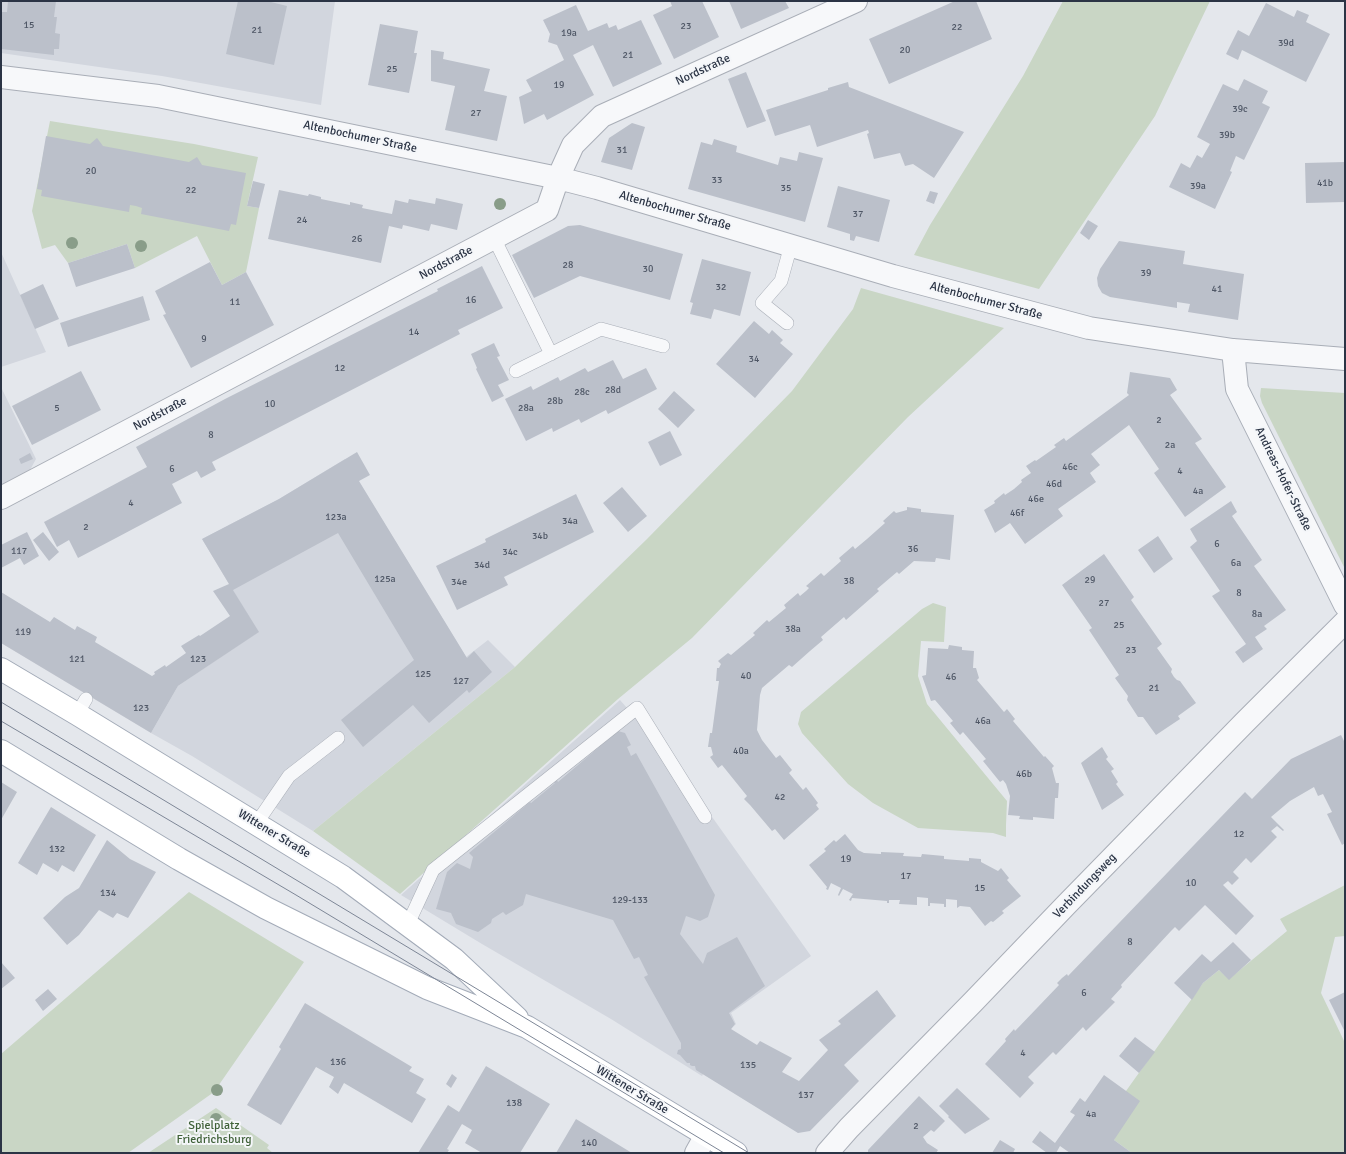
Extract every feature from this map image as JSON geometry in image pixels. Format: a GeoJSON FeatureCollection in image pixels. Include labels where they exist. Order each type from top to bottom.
{"type":"FeatureCollection","features":[{"type":"Feature","properties":{"kind":"main road","name":"Wittener Straße"},"geometry":{"type":"LineString","coordinates":[[1,669],[82,706],[256,824],[343,877],[454,959],[527,1026],[701,1144],[736,1153]]}},
{"type":"Feature","properties":{"kind":"main road","name":"Wittener Straße"},"geometry":{"type":"LineString","coordinates":[[1,751],[179,859],[266,908],[427,988],[527,1026]]}},
{"type":"Feature","properties":{"kind":"street","name":"Nordstraße"},"geometry":{"type":"LineString","coordinates":[[1,498],[547,210],[558,178],[573,145],[602,116],[856,1]]}},
{"type":"Feature","properties":{"kind":"street","name":"Altenbochumer Straße"},"geometry":{"type":"LineString","coordinates":[[1,77],[158,96],[558,178],[894,276],[1089,328],[1233,350],[1345,359]]}},
{"type":"Feature","properties":{"kind":"street","name":"Andreas-Hofer-Straße"},"geometry":{"type":"LineString","coordinates":[[1233,350],[1237,389],[1345,605]]}},
{"type":"Feature","properties":{"kind":"street","name":"Verbindungsweg"},"geometry":{"type":"LineString","coordinates":[[827,1153],[849,1128],[1117,852],[1345,622]]}},
{"type":"Feature","properties":{"kind":"lane"},"geometry":{"type":"LineString","coordinates":[[494,238],[550,354]]}},
{"type":"Feature","properties":{"kind":"lane"},"geometry":{"type":"LineString","coordinates":[[787,323],[762,303],[781,281],[791,245]]}},
{"type":"Feature","properties":{"kind":"lane"},"geometry":{"type":"LineString","coordinates":[[516,370],[601,329],[663,346]]}},
{"type":"Feature","properties":{"kind":"lane"},"geometry":{"type":"LineString","coordinates":[[408,924],[433,870],[637,708],[705,817]]}},
{"type":"Feature","properties":{"kind":"lane"},"geometry":{"type":"LineString","coordinates":[[256,824],[289,776],[338,738]]}},
{"type":"Feature","properties":{"kind":"shaded area"},"geometry":{"type":"Polygon","coordinates":[[[1,1],[335,1],[321,105],[162,76],[1,53],[1,1]]]}},
{"type":"Feature","properties":{"kind":"shaded area"},"geometry":{"type":"Polygon","coordinates":[[[1,252],[46,352],[1,367],[1,252]]]}},
{"type":"Feature","properties":{"kind":"shaded area"},"geometry":{"type":"Polygon","coordinates":[[[1,387],[36,459],[30,470],[1,486],[1,387]]]}},
{"type":"Feature","properties":{"kind":"shaded area"},"geometry":{"type":"Polygon","coordinates":[[[345,459],[466,657],[488,640],[515,667],[313,831],[192,756],[151,733],[178,686],[258,632],[202,539],[279,499],[345,459]]]}},
{"type":"Feature","properties":{"kind":"shaded area"},"geometry":{"type":"Polygon","coordinates":[[[620,700],[668,755],[811,956],[731,1013],[736,1024],[702,1076],[611,1019],[401,895],[620,700]]]}},
{"type":"Feature","properties":{"kind":"green space"},"geometry":{"type":"Polygon","coordinates":[[[1063,1],[1210,1],[1155,116],[1039,289],[914,255],[930,225],[1023,76],[1063,1]]]}},
{"type":"Feature","properties":{"kind":"green space"},"geometry":{"type":"Polygon","coordinates":[[[50,121],[194,144],[258,157],[247,206],[259,208],[246,272],[222,285],[197,236],[135,268],[127,244],[68,263],[55,245],[42,249],[32,211],[50,121]]]}},
{"type":"Feature","properties":{"kind":"green space"},"geometry":{"type":"Polygon","coordinates":[[[861,288],[1004,328],[908,417],[692,638],[618,699],[400,894],[313,831],[515,667],[647,539],[792,391],[853,309],[861,288]]]}},
{"type":"Feature","properties":{"kind":"green space"},"geometry":{"type":"Polygon","coordinates":[[[1261,388],[1345,393],[1345,569],[1262,403],[1260,396],[1261,388]]]}},
{"type":"Feature","properties":{"kind":"green space"},"geometry":{"type":"Polygon","coordinates":[[[933,603],[946,607],[944,642],[921,641],[918,676],[927,704],[1007,801],[1006,837],[993,833],[918,828],[873,803],[848,784],[802,733],[798,724],[801,712],[922,609],[933,603]]]}},
{"type":"Feature","properties":{"kind":"green space"},"geometry":{"type":"Polygon","coordinates":[[[1345,885],[1345,936],[1335,937],[1321,993],[1345,1043],[1345,1153],[1132,1153],[1114,1140],[1126,1091],[1203,983],[1219,970],[1229,979],[1287,931],[1280,919],[1345,885]]]}},
{"type":"Feature","properties":{"kind":"green space"},"geometry":{"type":"Polygon","coordinates":[[[189,892],[304,962],[214,1092],[128,1153],[1,1153],[1,1054],[189,892]]]}},
{"type":"Feature","properties":{"kind":"green space","name":"Spielplatz Friedrichsburg"},"geometry":{"type":"Polygon","coordinates":[[[216,1108],[269,1145],[267,1148],[273,1153],[148,1153],[216,1108]]]}},
{"type":"Feature","properties":{"kind":"building"},"geometry":{"type":"Polygon","coordinates":[[[8,1],[56,1],[54,17],[57,17],[55,33],[60,34],[59,49],[54,49],[54,55],[1,49],[1,12],[7,12],[8,1]]]}},
{"type":"Feature","properties":{"kind":"building"},"geometry":{"type":"Polygon","coordinates":[[[238,1],[267,1],[287,6],[274,65],[226,54],[238,1]]]}},
{"type":"Feature","properties":{"kind":"building"},"geometry":{"type":"Polygon","coordinates":[[[670,1],[702,1],[719,37],[674,59],[653,15],[672,6],[670,1]]]}},
{"type":"Feature","properties":{"kind":"building"},"geometry":{"type":"Polygon","coordinates":[[[729,1],[785,1],[789,8],[741,29],[729,1]]]}},
{"type":"Feature","properties":{"kind":"building"},"geometry":{"type":"Polygon","coordinates":[[[955,1],[976,1],[992,39],[889,84],[869,39],[955,1]]]}},
{"type":"Feature","properties":{"kind":"building"},"geometry":{"type":"Polygon","coordinates":[[[1266,3],[1294,17],[1297,10],[1309,15],[1306,22],[1330,34],[1306,82],[1242,50],[1238,60],[1226,54],[1238,30],[1249,36],[1266,3]]]}},
{"type":"Feature","properties":{"kind":"building"},"geometry":{"type":"Polygon","coordinates":[[[576,5],[588,31],[607,23],[609,28],[616,25],[618,30],[641,20],[662,64],[613,87],[593,45],[573,55],[594,95],[547,120],[544,114],[524,124],[519,97],[532,91],[526,80],[564,60],[557,45],[548,42],[550,34],[543,20],[576,5]]]}},
{"type":"Feature","properties":{"kind":"building"},"geometry":{"type":"Polygon","coordinates":[[[380,24],[418,31],[414,53],[417,53],[409,93],[368,85],[380,24]]]}},
{"type":"Feature","properties":{"kind":"building"},"geometry":{"type":"Polygon","coordinates":[[[431,50],[444,52],[443,59],[490,69],[484,91],[507,96],[497,141],[445,130],[455,86],[431,81],[431,50]]]}},
{"type":"Feature","properties":{"kind":"building"},"geometry":{"type":"Polygon","coordinates":[[[746,72],[766,121],[747,128],[728,79],[746,72]]]}},
{"type":"Feature","properties":{"kind":"building"},"geometry":{"type":"Polygon","coordinates":[[[1244,79],[1268,91],[1262,103],[1270,107],[1244,160],[1236,156],[1230,171],[1232,172],[1215,209],[1169,187],[1181,163],[1190,168],[1197,155],[1202,158],[1210,144],[1197,137],[1223,84],[1238,91],[1244,79]]]}},
{"type":"Feature","properties":{"kind":"building"},"geometry":{"type":"Polygon","coordinates":[[[848,82],[849,87],[964,132],[934,178],[913,164],[905,166],[900,153],[874,159],[867,134],[869,133],[868,130],[817,147],[810,125],[775,136],[766,110],[848,82]]]}},
{"type":"Feature","properties":{"kind":"building"},"geometry":{"type":"Polygon","coordinates":[[[632,123],[645,127],[632,170],[601,162],[609,138],[632,123]]]}},
{"type":"Feature","properties":{"kind":"building"},"geometry":{"type":"Polygon","coordinates":[[[46,136],[90,144],[97,138],[103,146],[189,162],[197,157],[202,165],[246,173],[236,225],[231,224],[229,231],[141,214],[142,208],[136,206],[130,205],[129,212],[41,196],[42,190],[37,189],[46,136]]]}},
{"type":"Feature","properties":{"kind":"building"},"geometry":{"type":"Polygon","coordinates":[[[714,139],[737,146],[736,152],[778,165],[780,157],[797,161],[799,152],[823,158],[805,222],[688,189],[701,142],[712,145],[714,139]]]}},
{"type":"Feature","properties":{"kind":"building"},"geometry":{"type":"Polygon","coordinates":[[[1345,162],[1345,202],[1306,203],[1305,163],[1345,162]]]}},
{"type":"Feature","properties":{"kind":"building"},"geometry":{"type":"Polygon","coordinates":[[[253,181],[265,184],[259,208],[247,206],[253,181]]]}},
{"type":"Feature","properties":{"kind":"building"},"geometry":{"type":"Polygon","coordinates":[[[838,186],[890,200],[879,242],[856,236],[854,241],[850,240],[850,234],[827,227],[838,186]]]}},
{"type":"Feature","properties":{"kind":"building"},"geometry":{"type":"Polygon","coordinates":[[[279,190],[308,196],[309,194],[321,197],[321,199],[350,205],[350,202],[363,205],[362,208],[392,214],[395,200],[408,203],[409,199],[435,204],[436,198],[463,204],[457,230],[431,224],[429,231],[403,225],[402,229],[389,226],[381,263],[268,239],[279,190]]]}},
{"type":"Feature","properties":{"kind":"building"},"geometry":{"type":"Polygon","coordinates":[[[930,191],[938,193],[934,204],[926,201],[930,191]]]}},
{"type":"Feature","properties":{"kind":"building"},"geometry":{"type":"Polygon","coordinates":[[[1088,220],[1098,226],[1089,240],[1080,233],[1088,220]]]}},
{"type":"Feature","properties":{"kind":"building"},"geometry":{"type":"Polygon","coordinates":[[[580,225],[683,254],[670,300],[580,276],[534,298],[512,255],[568,226],[580,225]]]}},
{"type":"Feature","properties":{"kind":"building"},"geometry":{"type":"Polygon","coordinates":[[[1119,241],[1185,251],[1183,264],[1244,274],[1238,320],[1188,312],[1190,304],[1177,302],[1177,308],[1110,297],[1102,293],[1098,286],[1097,278],[1100,269],[1119,241]]]}},
{"type":"Feature","properties":{"kind":"building"},"geometry":{"type":"Polygon","coordinates":[[[127,244],[135,268],[76,287],[68,263],[127,244]]]}},
{"type":"Feature","properties":{"kind":"building"},"geometry":{"type":"Polygon","coordinates":[[[702,259],[751,272],[740,316],[714,309],[711,319],[690,314],[693,303],[690,302],[702,259]]]}},
{"type":"Feature","properties":{"kind":"building"},"geometry":{"type":"Polygon","coordinates":[[[210,262],[222,285],[246,272],[274,325],[191,368],[163,315],[166,314],[155,291],[210,262]]]}},
{"type":"Feature","properties":{"kind":"building"},"geometry":{"type":"Polygon","coordinates":[[[482,266],[503,308],[458,330],[460,334],[212,462],[216,470],[201,478],[197,471],[172,484],[182,503],[78,558],[69,540],[57,547],[44,522],[147,467],[136,447],[225,399],[438,291],[437,289],[482,266]]]}},
{"type":"Feature","properties":{"kind":"building"},"geometry":{"type":"Polygon","coordinates":[[[43,284],[59,319],[35,329],[20,295],[43,284]]]}},
{"type":"Feature","properties":{"kind":"building"},"geometry":{"type":"Polygon","coordinates":[[[143,296],[150,320],[68,347],[60,323],[143,296]]]}},
{"type":"Feature","properties":{"kind":"building"},"geometry":{"type":"Polygon","coordinates":[[[754,321],[769,334],[772,330],[783,340],[780,343],[793,354],[755,398],[716,364],[754,321]]]}},
{"type":"Feature","properties":{"kind":"building"},"geometry":{"type":"Polygon","coordinates":[[[494,343],[500,356],[497,357],[509,380],[498,385],[504,396],[492,402],[476,369],[477,368],[471,354],[494,343]]]}},
{"type":"Feature","properties":{"kind":"building"},"geometry":{"type":"Polygon","coordinates":[[[613,360],[623,379],[646,368],[657,389],[608,414],[606,410],[581,423],[579,419],[553,432],[552,428],[526,441],[505,399],[531,386],[533,390],[558,377],[560,381],[585,368],[588,372],[613,360]]]}},
{"type":"Feature","properties":{"kind":"building"},"geometry":{"type":"Polygon","coordinates":[[[81,371],[101,410],[32,445],[12,406],[81,371]]]}},
{"type":"Feature","properties":{"kind":"building"},"geometry":{"type":"Polygon","coordinates":[[[1130,372],[1170,378],[1177,390],[1170,395],[1202,439],[1195,443],[1226,487],[1185,517],[1154,473],[1159,469],[1129,425],[1091,454],[1100,465],[1090,473],[1096,482],[1058,509],[1063,516],[1025,544],[1010,523],[995,533],[984,510],[995,503],[994,501],[1004,493],[1005,495],[1014,489],[1022,482],[1021,480],[1031,473],[1026,466],[1056,447],[1054,445],[1064,438],[1066,441],[1129,395],[1127,393],[1130,372]]]}},
{"type":"Feature","properties":{"kind":"building"},"geometry":{"type":"Polygon","coordinates":[[[674,391],[695,410],[678,428],[658,409],[674,391]]]}},
{"type":"Feature","properties":{"kind":"building"},"geometry":{"type":"Polygon","coordinates":[[[670,431],[682,455],[660,466],[648,442],[670,431]]]}},
{"type":"Feature","properties":{"kind":"building"},"geometry":{"type":"Polygon","coordinates":[[[357,452],[370,475],[359,481],[467,658],[474,651],[492,672],[469,693],[467,690],[429,723],[413,705],[363,747],[341,720],[414,660],[338,533],[233,590],[259,632],[178,686],[151,733],[1,643],[1,592],[50,622],[54,617],[75,630],[77,626],[97,637],[95,642],[152,676],[155,674],[154,672],[165,665],[166,667],[186,653],[181,646],[199,635],[200,636],[230,616],[213,591],[229,584],[202,539],[279,499],[357,452]]]}},
{"type":"Feature","properties":{"kind":"building"},"geometry":{"type":"Polygon","coordinates":[[[30,453],[33,459],[21,464],[19,459],[30,453]]]}},
{"type":"Feature","properties":{"kind":"building"},"geometry":{"type":"Polygon","coordinates":[[[622,487],[647,516],[628,532],[603,503],[622,487]]]}},
{"type":"Feature","properties":{"kind":"building"},"geometry":{"type":"Polygon","coordinates":[[[576,494],[594,532],[504,577],[508,585],[457,610],[436,566],[486,542],[485,539],[576,494]]]}},
{"type":"Feature","properties":{"kind":"building"},"geometry":{"type":"Polygon","coordinates":[[[1231,501],[1237,512],[1232,516],[1262,560],[1254,566],[1286,610],[1264,626],[1267,629],[1255,637],[1263,649],[1243,663],[1235,652],[1246,644],[1212,596],[1220,591],[1190,547],[1197,541],[1190,529],[1231,501]]]}},
{"type":"Feature","properties":{"kind":"building"},"geometry":{"type":"Polygon","coordinates":[[[907,507],[921,509],[921,512],[954,515],[950,560],[936,558],[935,562],[914,561],[899,574],[897,572],[877,589],[879,591],[846,620],[844,617],[821,637],[823,640],[792,667],[789,665],[762,688],[757,730],[762,740],[776,758],[780,755],[792,770],[789,773],[803,790],[806,787],[818,803],[816,805],[819,809],[784,840],[775,829],[772,831],[744,799],[747,796],[722,765],[718,768],[710,757],[713,755],[711,747],[708,747],[710,733],[712,733],[719,681],[716,681],[717,668],[719,668],[721,664],[718,661],[728,653],[731,655],[755,635],[753,633],[767,620],[769,622],[786,608],[784,605],[798,593],[800,596],[806,591],[809,588],[806,586],[821,573],[824,576],[841,561],[839,558],[853,546],[855,549],[867,539],[885,523],[883,521],[894,511],[896,513],[907,510],[907,507]]]}},
{"type":"Feature","properties":{"kind":"building"},"geometry":{"type":"Polygon","coordinates":[[[27,532],[39,556],[24,565],[20,558],[1,568],[1,545],[27,532]]]}},
{"type":"Feature","properties":{"kind":"building"},"geometry":{"type":"Polygon","coordinates":[[[43,532],[59,552],[49,561],[33,540],[43,532]]]}},
{"type":"Feature","properties":{"kind":"building"},"geometry":{"type":"Polygon","coordinates":[[[1158,536],[1173,559],[1154,573],[1138,550],[1158,536]]]}},
{"type":"Feature","properties":{"kind":"building"},"geometry":{"type":"Polygon","coordinates":[[[1104,554],[1134,597],[1131,600],[1162,644],[1157,648],[1172,669],[1171,672],[1174,677],[1180,681],[1196,703],[1178,716],[1180,719],[1156,735],[1143,717],[1138,717],[1127,700],[1128,696],[1115,678],[1119,675],[1089,630],[1092,628],[1062,585],[1104,554]]]}},
{"type":"Feature","properties":{"kind":"building"},"geometry":{"type":"Polygon","coordinates":[[[949,645],[962,647],[962,650],[974,651],[973,668],[976,668],[979,678],[977,680],[1004,712],[1007,709],[1015,719],[1013,721],[1044,757],[1045,756],[1054,766],[1052,768],[1056,783],[1059,783],[1058,798],[1055,798],[1054,819],[1033,817],[1033,820],[1019,819],[1020,816],[1008,815],[1010,796],[1006,784],[1003,780],[1000,782],[983,761],[986,759],[963,732],[960,735],[950,723],[953,721],[935,700],[931,701],[922,676],[926,675],[928,648],[948,649],[949,645]]]}},
{"type":"Feature","properties":{"kind":"building"},"geometry":{"type":"Polygon","coordinates":[[[618,731],[625,733],[631,745],[627,747],[631,756],[636,753],[715,895],[708,917],[700,921],[686,916],[680,934],[703,964],[707,953],[737,937],[765,986],[729,1013],[735,1024],[731,1029],[757,1045],[760,1041],[792,1058],[782,1072],[799,1081],[828,1050],[819,1040],[841,1024],[838,1021],[877,990],[896,1016],[844,1065],[859,1081],[810,1131],[798,1133],[696,1070],[695,1066],[687,1063],[680,1055],[677,1054],[678,1050],[681,1049],[681,1043],[644,977],[648,975],[639,957],[634,959],[613,920],[526,894],[523,905],[506,915],[503,912],[492,919],[491,923],[478,932],[456,924],[451,913],[436,909],[447,872],[457,863],[470,869],[473,857],[469,853],[555,783],[554,782],[557,780],[558,782],[618,731]]]}},
{"type":"Feature","properties":{"kind":"building"},"geometry":{"type":"Polygon","coordinates":[[[1341,735],[1345,743],[1345,843],[1342,845],[1327,814],[1332,812],[1323,794],[1318,796],[1314,787],[1290,801],[1271,817],[1284,830],[1283,831],[1277,826],[1271,831],[1277,837],[1251,863],[1246,858],[1233,872],[1239,878],[1232,885],[1228,881],[1223,885],[1254,916],[1236,935],[1205,905],[1179,931],[1175,927],[1121,985],[1122,987],[1111,999],[1115,1002],[1086,1031],[1083,1027],[1056,1055],[1053,1052],[1028,1077],[1034,1083],[1020,1098],[985,1064],[1006,1041],[1005,1039],[1014,1029],[1015,1031],[1059,985],[1057,983],[1067,974],[1068,976],[1245,792],[1252,799],[1291,759],[1341,735]]]}},
{"type":"Feature","properties":{"kind":"building"},"geometry":{"type":"Polygon","coordinates":[[[1102,747],[1108,757],[1106,759],[1114,769],[1111,771],[1118,782],[1116,784],[1124,795],[1102,810],[1081,763],[1102,747]]]}},
{"type":"Feature","properties":{"kind":"building"},"geometry":{"type":"Polygon","coordinates":[[[1,782],[17,792],[1,820],[1,782]]]}},
{"type":"Feature","properties":{"kind":"building"},"geometry":{"type":"Polygon","coordinates":[[[51,807],[96,835],[74,872],[62,865],[58,872],[43,863],[37,875],[18,863],[51,807]]]}},
{"type":"Feature","properties":{"kind":"building"},"geometry":{"type":"Polygon","coordinates":[[[845,834],[858,850],[864,853],[904,853],[903,856],[921,857],[922,854],[944,856],[944,859],[969,861],[969,858],[981,859],[981,862],[998,871],[1001,868],[1009,878],[1007,880],[1021,896],[1002,911],[1004,913],[993,922],[991,921],[985,926],[970,907],[960,906],[957,908],[957,900],[946,899],[946,907],[944,907],[944,904],[930,903],[930,906],[928,906],[928,898],[917,897],[917,905],[899,904],[900,900],[889,900],[889,903],[887,903],[887,901],[852,898],[851,901],[849,900],[853,894],[843,889],[839,896],[838,895],[841,888],[831,883],[828,890],[826,889],[827,887],[809,865],[826,851],[824,849],[834,840],[836,842],[845,834]]]}},
{"type":"Feature","properties":{"kind":"building"},"geometry":{"type":"Polygon","coordinates":[[[107,840],[130,859],[156,872],[128,918],[117,913],[113,918],[99,910],[79,935],[67,945],[43,918],[65,897],[79,888],[107,840]]]}},
{"type":"Feature","properties":{"kind":"building"},"geometry":{"type":"Polygon","coordinates":[[[1233,942],[1251,960],[1229,980],[1219,970],[1203,983],[1192,1000],[1174,983],[1202,954],[1211,962],[1233,942]]]}},
{"type":"Feature","properties":{"kind":"building"},"geometry":{"type":"Polygon","coordinates":[[[1,962],[15,978],[1,989],[1,962]]]}},
{"type":"Feature","properties":{"kind":"building"},"geometry":{"type":"Polygon","coordinates":[[[48,989],[57,999],[43,1011],[35,1000],[48,989]]]}},
{"type":"Feature","properties":{"kind":"building"},"geometry":{"type":"Polygon","coordinates":[[[1345,992],[1345,1032],[1329,1000],[1345,992]]]}},
{"type":"Feature","properties":{"kind":"building"},"geometry":{"type":"Polygon","coordinates":[[[305,1003],[412,1067],[409,1071],[424,1079],[416,1093],[426,1099],[412,1123],[344,1083],[338,1094],[329,1087],[334,1077],[316,1067],[281,1125],[247,1105],[281,1049],[279,1047],[305,1003]]]}},
{"type":"Feature","properties":{"kind":"building"},"geometry":{"type":"Polygon","coordinates":[[[1135,1037],[1155,1052],[1139,1073],[1119,1056],[1135,1037]]]}},
{"type":"Feature","properties":{"kind":"building"},"geometry":{"type":"Polygon","coordinates":[[[486,1066],[550,1104],[520,1153],[482,1153],[465,1143],[472,1130],[462,1124],[447,1149],[449,1150],[447,1153],[418,1153],[448,1105],[459,1112],[486,1066]]]}},
{"type":"Feature","properties":{"kind":"building"},"geometry":{"type":"Polygon","coordinates":[[[452,1074],[457,1078],[451,1088],[446,1084],[452,1074]]]}},
{"type":"Feature","properties":{"kind":"building"},"geometry":{"type":"Polygon","coordinates":[[[1104,1075],[1140,1101],[1114,1140],[1132,1153],[1070,1153],[1060,1146],[1056,1153],[1047,1153],[1032,1142],[1040,1131],[1055,1143],[1075,1115],[1070,1112],[1080,1098],[1085,1102],[1104,1075]]]}},
{"type":"Feature","properties":{"kind":"building"},"geometry":{"type":"Polygon","coordinates":[[[957,1088],[990,1119],[965,1134],[939,1106],[957,1088]]]}},
{"type":"Feature","properties":{"kind":"building"},"geometry":{"type":"Polygon","coordinates":[[[919,1096],[945,1121],[934,1132],[931,1130],[923,1137],[927,1143],[938,1150],[936,1153],[868,1153],[868,1150],[919,1096]]]}},
{"type":"Feature","properties":{"kind":"building"},"geometry":{"type":"Polygon","coordinates":[[[576,1119],[632,1153],[556,1153],[576,1119]]]}},
{"type":"Feature","properties":{"kind":"building"},"geometry":{"type":"Polygon","coordinates":[[[1000,1140],[1015,1149],[1013,1153],[992,1153],[1000,1140]]]}},
{"type":"Feature","properties":{"kind":"tram line"},"geometry":{"type":"LineString","coordinates":[[1,702],[749,1153]]}},
{"type":"Feature","properties":{"kind":"tram line"},"geometry":{"type":"LineString","coordinates":[[1,721],[296,895],[724,1153]]}}]}
